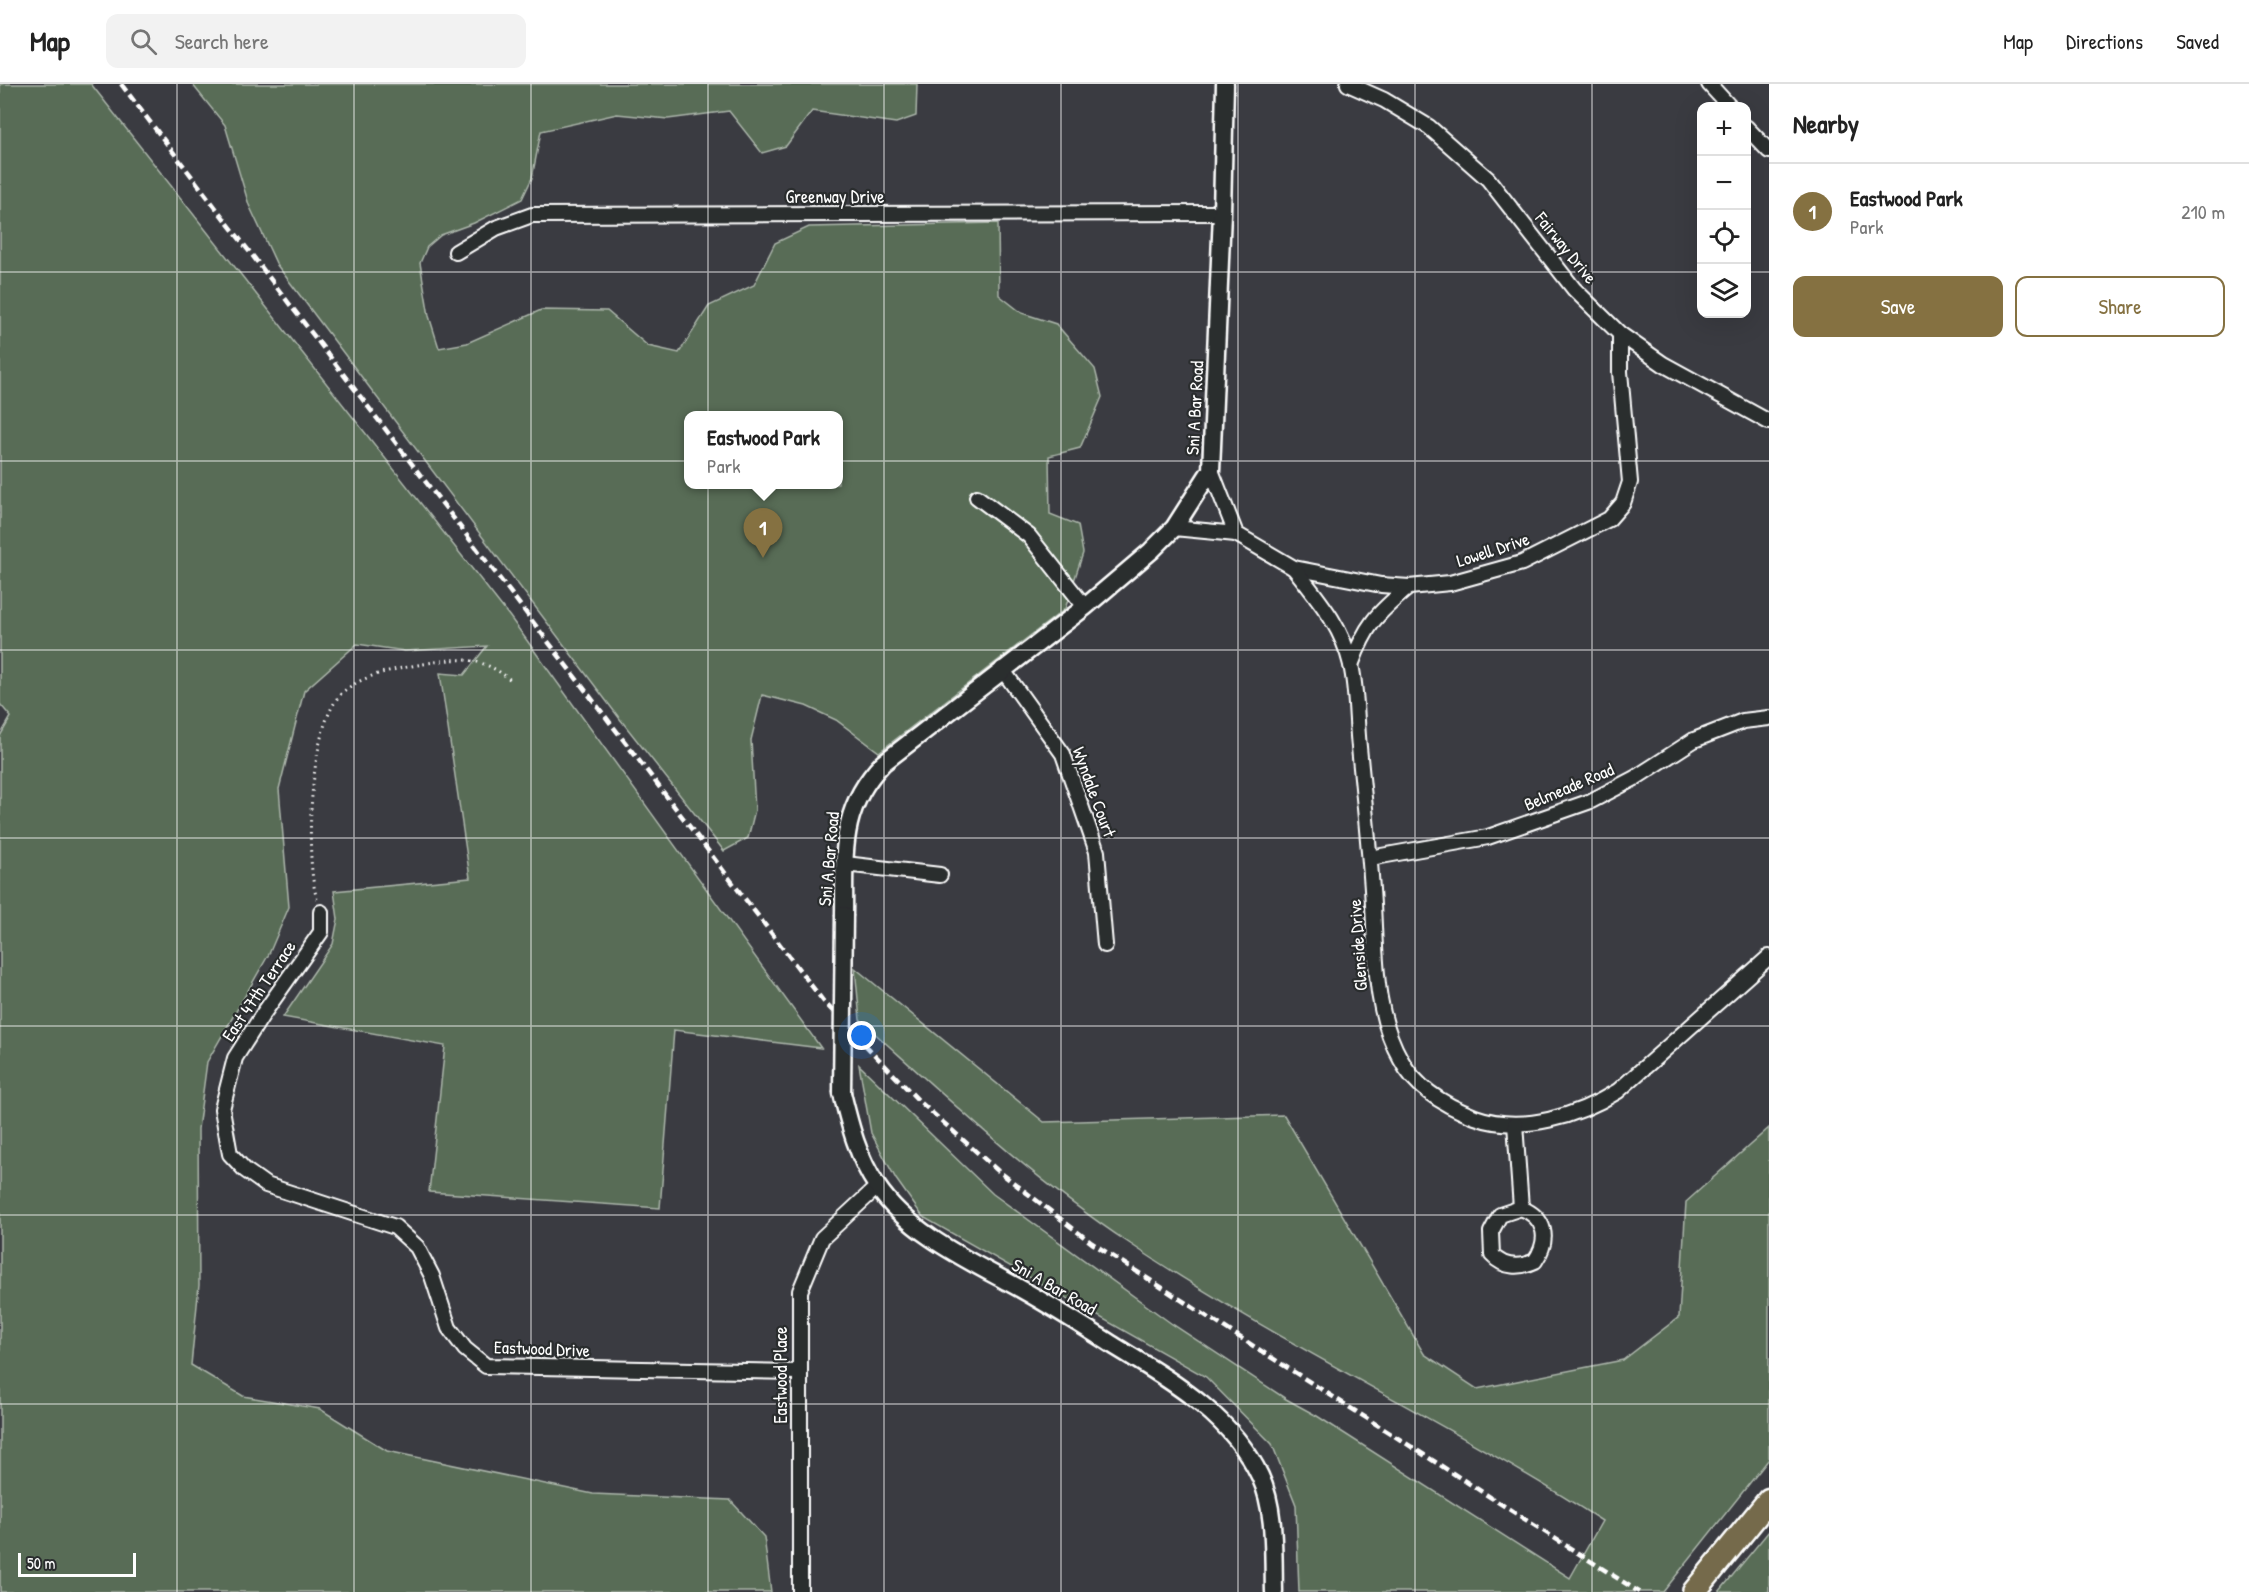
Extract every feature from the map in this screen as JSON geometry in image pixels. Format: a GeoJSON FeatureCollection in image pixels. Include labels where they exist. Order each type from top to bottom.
{"type":"FeatureCollection","features":[{"type":"Feature","properties":{"kind":"highway"},"geometry":{"type":"LineString","coordinates":[[1694,1592],[1769,1500]]}},
{"type":"Feature","properties":{"kind":"street","name":"Sni A Bar Road"},"geometry":{"type":"LineString","coordinates":[[1225,84],[1211,470],[1174,528],[1151,550],[1085,607],[1002,669],[884,763],[868,779],[856,798],[848,819],[845,864],[842,1093],[854,1140],[877,1187],[917,1229],[970,1262],[1043,1301],[1183,1389],[1231,1432],[1250,1456],[1261,1478],[1270,1509],[1274,1592]]}},
{"type":"Feature","properties":{"kind":"street","name":"Fairway Drive"},"geometry":{"type":"LineString","coordinates":[[1348,84],[1384,100],[1429,127],[1488,179],[1574,289],[1620,334],[1663,364],[1769,422]]}},
{"type":"Feature","properties":{"kind":"street"},"geometry":{"type":"LineString","coordinates":[[1709,84],[1725,102]]}},
{"type":"Feature","properties":{"kind":"street"},"geometry":{"type":"LineString","coordinates":[[1751,132],[1769,151]]}},
{"type":"Feature","properties":{"kind":"street","name":"Greenway Drive"},"geometry":{"type":"LineString","coordinates":[[456,252],[496,228],[532,215],[1222,213]]}},
{"type":"Feature","properties":{"kind":"street","name":"Lowell Drive"},"geometry":{"type":"LineString","coordinates":[[1174,528],[1236,534],[1294,568],[1381,585],[1409,587],[1450,583],[1522,563],[1609,519],[1623,503],[1630,482],[1620,372],[1620,334]]}},
{"type":"Feature","properties":{"kind":"street"},"geometry":{"type":"LineString","coordinates":[[1211,470],[1236,534]]}},
{"type":"Feature","properties":{"kind":"street"},"geometry":{"type":"LineString","coordinates":[[977,497],[1029,536],[1085,607]]}},
{"type":"Feature","properties":{"kind":"street","name":"Glenside Drive"},"geometry":{"type":"LineString","coordinates":[[1294,568],[1335,620],[1351,665],[1370,858],[1378,993],[1389,1033],[1402,1062],[1426,1090],[1452,1108],[1483,1119],[1515,1124],[1569,1116],[1618,1091],[1769,957]]}},
{"type":"Feature","properties":{"kind":"street","name":"Glenside Drive"},"geometry":{"type":"LineString","coordinates":[[1351,665],[1364,632],[1389,604],[1409,587]]}},
{"type":"Feature","properties":{"kind":"street","name":"Wyndale Court"},"geometry":{"type":"LineString","coordinates":[[1002,669],[1063,754],[1097,852],[1105,945]]}},
{"type":"Feature","properties":{"kind":"street","name":"Belmeade Road"},"geometry":{"type":"LineString","coordinates":[[1370,858],[1488,837],[1591,801],[1635,778],[1694,740],[1743,722],[1769,718]]}},
{"type":"Feature","properties":{"kind":"street"},"geometry":{"type":"LineString","coordinates":[[845,864],[940,875]]}},
{"type":"Feature","properties":{"kind":"street","name":"East 47th Terrace"},"geometry":{"type":"LineString","coordinates":[[225,1092],[235,1058],[262,1014],[321,932],[321,912]]}},
{"type":"Feature","properties":{"kind":"street","name":"Eastwood Drive"},"geometry":{"type":"LineString","coordinates":[[225,1092],[222,1109],[230,1154],[245,1170],[266,1185],[395,1227],[417,1247],[432,1276],[449,1328],[465,1349],[486,1366],[798,1372]]}},
{"type":"Feature","properties":{"kind":"street"},"geometry":{"type":"LineString","coordinates":[[1515,1124],[1521,1208]]}},
{"type":"Feature","properties":{"kind":"street","name":"Eastwood Place"},"geometry":{"type":"LineString","coordinates":[[800,1592],[798,1372],[800,1291],[822,1238],[877,1187]]}},
{"type":"Feature","properties":{"kind":"street"},"geometry":{"type":"LineString","coordinates":[[1521,1208],[1532,1213],[1543,1226],[1544,1247],[1535,1261],[1520,1266],[1511,1266],[1500,1262],[1492,1255],[1491,1232],[1500,1215],[1521,1208]]}},
{"type":"Feature","properties":{"kind":"path"},"geometry":{"type":"LineString","coordinates":[[321,912],[314,890],[311,797],[329,708],[341,693],[358,681],[394,670],[444,660],[471,659],[488,664],[512,681]]}},
{"type":"Feature","properties":{"kind":"green space"},"geometry":{"type":"Polygon","coordinates":[[[0,84],[91,84],[510,617],[821,1048],[674,1030],[660,1208],[429,1192],[445,1046],[283,1017],[333,944],[338,919],[334,891],[470,878],[440,673],[464,675],[487,646],[405,651],[357,644],[304,691],[279,789],[289,907],[269,954],[207,1062],[198,1129],[199,1285],[191,1365],[243,1396],[320,1409],[387,1451],[593,1494],[730,1500],[764,1537],[771,1592],[0,1592],[0,736],[11,717],[0,704],[0,84]]]}},
{"type":"Feature","properties":{"kind":"green space"},"geometry":{"type":"Polygon","coordinates":[[[192,84],[917,84],[916,116],[896,123],[812,111],[786,146],[762,153],[729,111],[668,119],[617,114],[541,131],[532,178],[522,199],[474,223],[441,235],[427,247],[420,263],[429,316],[439,348],[467,343],[541,310],[607,311],[648,346],[679,353],[709,306],[754,285],[775,243],[809,227],[998,223],[999,295],[1022,313],[1056,324],[1095,369],[1102,397],[1080,448],[1049,456],[1050,514],[1078,525],[1083,553],[1065,609],[879,752],[836,720],[806,706],[762,695],[751,740],[755,810],[748,838],[724,851],[620,719],[277,265],[249,205],[225,125],[192,84]]]}},
{"type":"Feature","properties":{"kind":"green space"},"geometry":{"type":"Polygon","coordinates":[[[855,968],[1044,1122],[1284,1115],[1424,1354],[1477,1389],[1623,1360],[1679,1317],[1686,1202],[1769,1128],[1769,1459],[1663,1592],[1299,1592],[1296,1505],[1272,1444],[1206,1377],[923,1217],[896,1179],[871,1133],[859,1065],[993,1194],[1172,1324],[1286,1399],[1317,1416],[1570,1578],[1602,1521],[1484,1450],[1245,1316],[1093,1218],[990,1136],[860,1020],[855,968]]]}},
{"type":"Feature","properties":{"kind":"green space"},"geometry":{"type":"Polygon","coordinates":[[[1769,1531],[1769,1592],[1719,1592],[1769,1531]]]}},
{"type":"Feature","properties":{"kind":"railway"},"geometry":{"type":"LineString","coordinates":[[121,84],[824,1002],[919,1101],[997,1170],[1092,1243],[1639,1592]]}},
{"type":"Feature","properties":{"kind":"place","name":"Eastwood Park"},"geometry":{"type":"Point","coordinates":[763,558]}}]}
